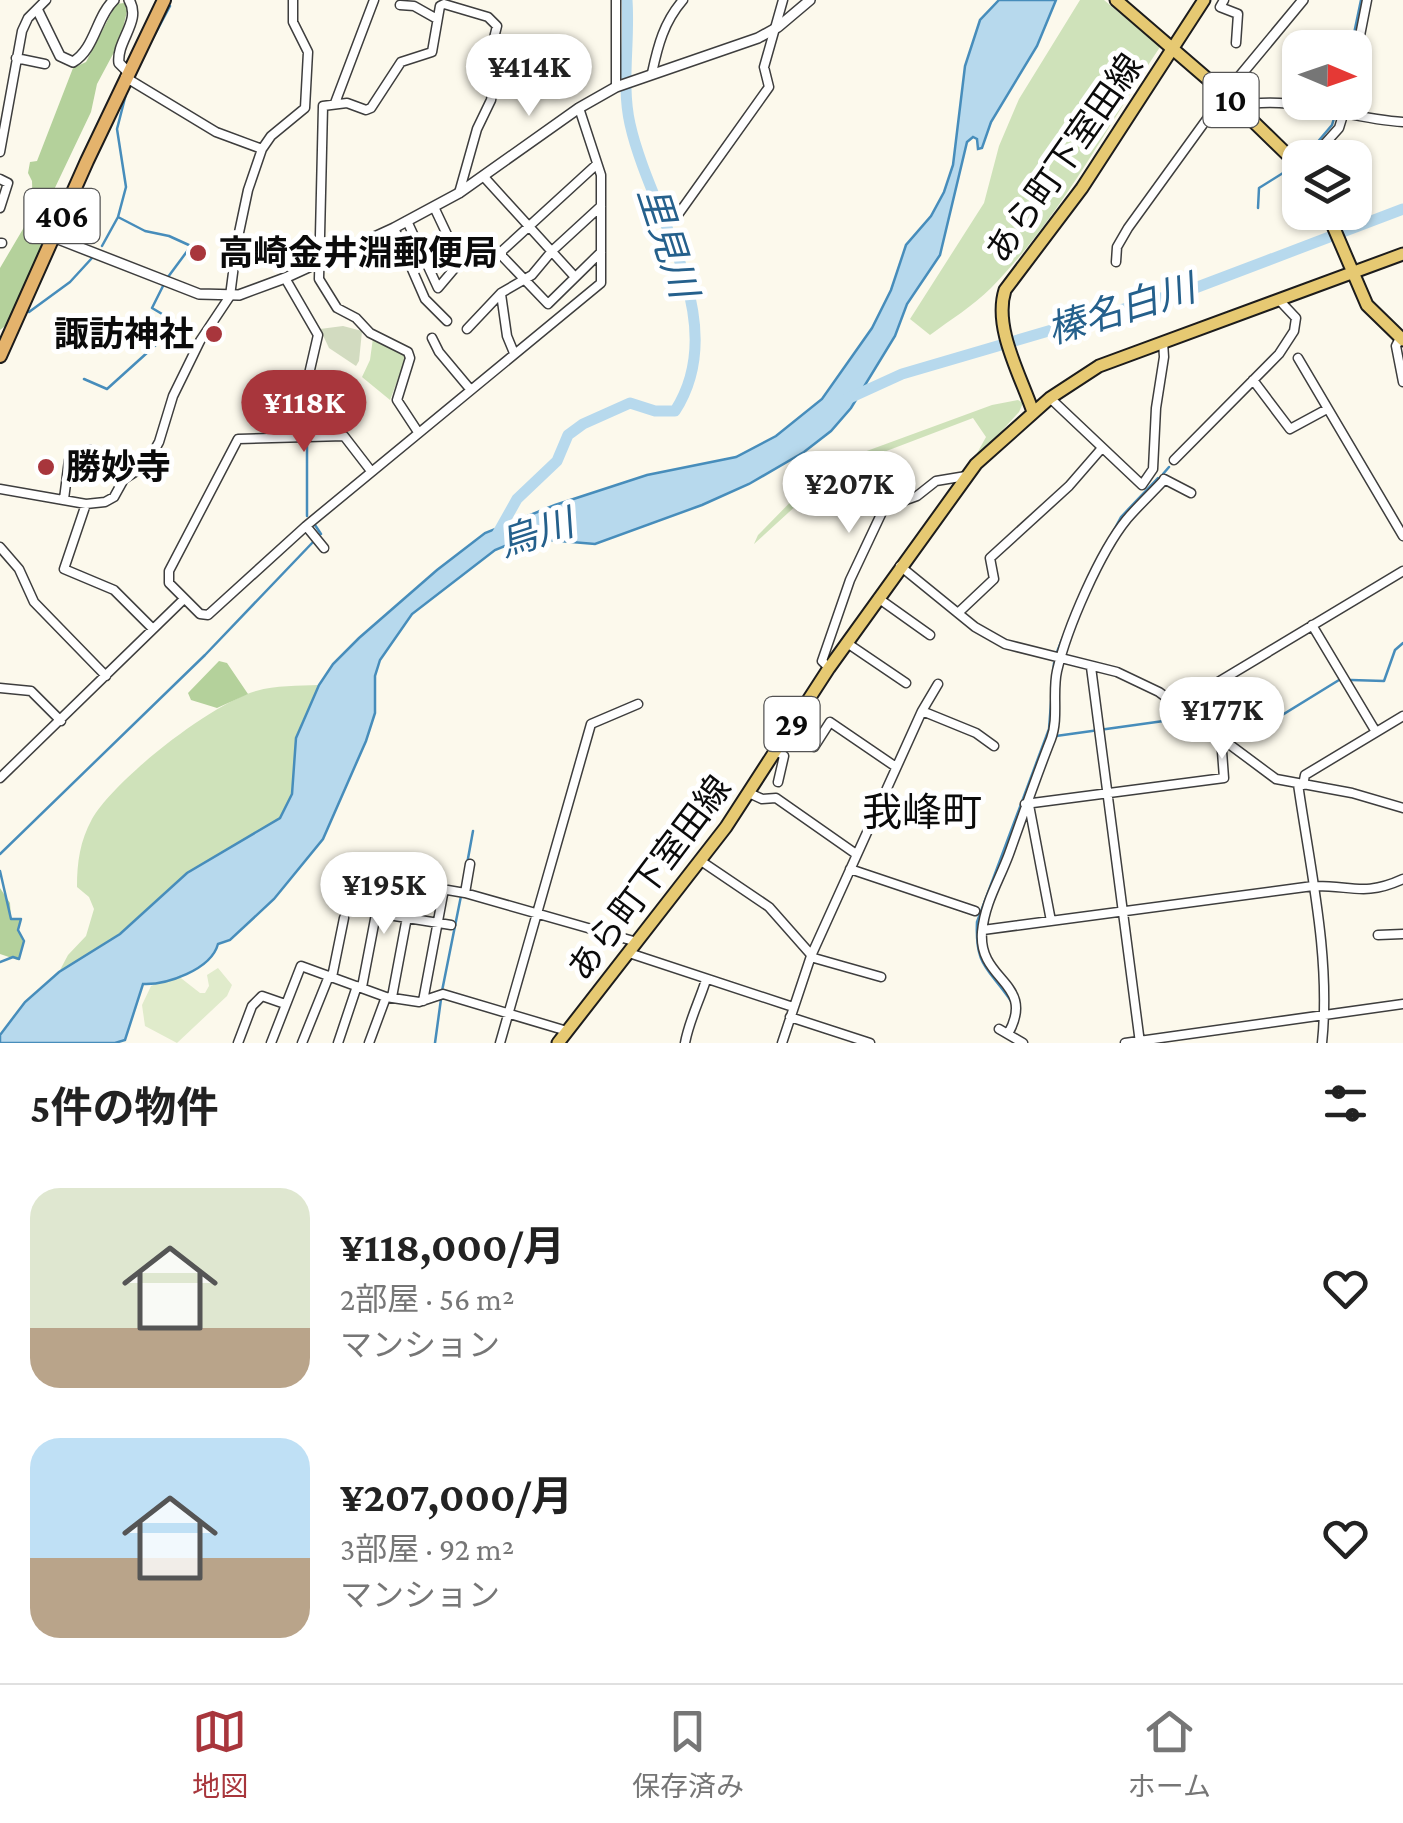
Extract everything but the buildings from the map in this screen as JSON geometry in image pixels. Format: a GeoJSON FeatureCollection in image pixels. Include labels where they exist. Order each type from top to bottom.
{"type":"FeatureCollection","features":[{"type":"Feature","properties":{"kind":"highway","name":"406"},"geometry":{"type":"LineString","coordinates":[[0,356],[126,74],[164,0]]}},
{"type":"Feature","properties":{"kind":"main road","name":"10"},"geometry":{"type":"LineString","coordinates":[[1116,0],[1225,94],[1282,150]]}},
{"type":"Feature","properties":{"kind":"main road","name":"あら町下室田線"},"geometry":{"type":"LineString","coordinates":[[1033,412],[1002,313],[1002,300],[1012,278],[1082,188],[1168,46],[1204,0]]}},
{"type":"Feature","properties":{"kind":"main road"},"geometry":{"type":"LineString","coordinates":[[1334,230],[1375,314],[1402,339]]}},
{"type":"Feature","properties":{"kind":"main road","name":"あら町下室田線"},"geometry":{"type":"LineString","coordinates":[[558,1043],[701,861],[829,668],[966,476],[1033,412],[1099,366],[1350,269],[1403,254]]}},
{"type":"Feature","properties":{"kind":"street"},"geometry":{"type":"LineString","coordinates":[[29,0],[60,56],[73,62],[84,53],[104,11],[114,0]]}},
{"type":"Feature","properties":{"kind":"street"},"geometry":{"type":"LineString","coordinates":[[1,147],[25,24],[46,0]]}},
{"type":"Feature","properties":{"kind":"street"},"geometry":{"type":"LineString","coordinates":[[0,490],[86,504],[110,500],[124,479],[146,466],[193,355],[230,296],[236,242],[262,148],[305,108],[308,52],[293,22],[294,0]]}},
{"type":"Feature","properties":{"kind":"street"},"geometry":{"type":"LineString","coordinates":[[335,103],[374,0]]}},
{"type":"Feature","properties":{"kind":"street"},"geometry":{"type":"LineString","coordinates":[[616,0],[622,84]]}},
{"type":"Feature","properties":{"kind":"street"},"geometry":{"type":"LineString","coordinates":[[669,0],[671,14]]}},
{"type":"Feature","properties":{"kind":"street"},"geometry":{"type":"LineString","coordinates":[[652,74],[662,34],[683,0]]}},
{"type":"Feature","properties":{"kind":"street"},"geometry":{"type":"LineString","coordinates":[[677,216],[770,88],[764,67],[783,0]]}},
{"type":"Feature","properties":{"kind":"street"},"geometry":{"type":"LineString","coordinates":[[53,237],[199,294],[230,296],[252,292],[394,228],[459,193],[580,108],[622,84],[747,42],[778,27],[810,0]]}},
{"type":"Feature","properties":{"kind":"street"},"geometry":{"type":"LineString","coordinates":[[1224,0],[1220,7],[1238,14],[1236,43]]}},
{"type":"Feature","properties":{"kind":"street"},"geometry":{"type":"LineString","coordinates":[[1116,262],[1117,247],[1128,228],[1225,94],[1303,0]]}},
{"type":"Feature","properties":{"kind":"street"},"geometry":{"type":"LineString","coordinates":[[1362,30],[1368,0]]}},
{"type":"Feature","properties":{"kind":"street"},"geometry":{"type":"LineString","coordinates":[[131,1],[133,16],[118,55],[118,63],[126,74],[216,132],[262,148]]}},
{"type":"Feature","properties":{"kind":"street"},"geometry":{"type":"LineString","coordinates":[[418,432],[397,400],[410,358],[408,352],[370,333],[356,318],[337,308],[319,279],[322,106],[347,102],[366,110],[371,108],[401,62],[432,52],[444,2],[488,17],[497,26],[488,62],[491,100],[477,129],[459,193]]}},
{"type":"Feature","properties":{"kind":"street"},"geometry":{"type":"LineString","coordinates":[[400,5],[414,6],[437,19]]}},
{"type":"Feature","properties":{"kind":"street"},"geometry":{"type":"LineString","coordinates":[[16,58],[45,64]]}},
{"type":"Feature","properties":{"kind":"street"},"geometry":{"type":"LineString","coordinates":[[0,74],[12,80]]}},
{"type":"Feature","properties":{"kind":"street"},"geometry":{"type":"LineString","coordinates":[[1237,106],[1261,100],[1282,103]]}},
{"type":"Feature","properties":{"kind":"street"},"geometry":{"type":"LineString","coordinates":[[371,471],[344,436],[236,440],[169,571],[169,582],[200,614],[208,615],[306,526],[601,282],[601,175],[580,108]]}},
{"type":"Feature","properties":{"kind":"street"},"geometry":{"type":"LineString","coordinates":[[1372,116],[1403,122]]}},
{"type":"Feature","properties":{"kind":"street"},"geometry":{"type":"LineString","coordinates":[[596,165],[502,256],[548,304],[601,252]]}},
{"type":"Feature","properties":{"kind":"street"},"geometry":{"type":"LineString","coordinates":[[484,177],[575,277]]}},
{"type":"Feature","properties":{"kind":"street"},"geometry":{"type":"LineString","coordinates":[[0,179],[8,182],[0,208]]}},
{"type":"Feature","properties":{"kind":"street"},"geometry":{"type":"LineString","coordinates":[[407,221],[438,288],[460,262],[434,206]]}},
{"type":"Feature","properties":{"kind":"street"},"geometry":{"type":"LineString","coordinates":[[466,329],[502,293],[526,280],[601,206]]}},
{"type":"Feature","properties":{"kind":"street"},"geometry":{"type":"LineString","coordinates":[[394,228],[425,299],[446,321]]}},
{"type":"Feature","properties":{"kind":"street"},"geometry":{"type":"LineString","coordinates":[[286,278],[318,335],[309,374],[310,436]]}},
{"type":"Feature","properties":{"kind":"street"},"geometry":{"type":"LineString","coordinates":[[502,293],[507,336],[514,353]]}},
{"type":"Feature","properties":{"kind":"street"},"geometry":{"type":"LineString","coordinates":[[1174,460],[1278,354],[1294,331],[1294,312],[1278,299]]}},
{"type":"Feature","properties":{"kind":"street"},"geometry":{"type":"LineString","coordinates":[[432,338],[470,389]]}},
{"type":"Feature","properties":{"kind":"street"},"geometry":{"type":"LineString","coordinates":[[1402,339],[1396,344],[1403,382]]}},
{"type":"Feature","properties":{"kind":"street"},"geometry":{"type":"LineString","coordinates":[[1050,398],[1142,485],[1153,469],[1163,342]]}},
{"type":"Feature","properties":{"kind":"street"},"geometry":{"type":"LineString","coordinates":[[1298,358],[1403,536]]}},
{"type":"Feature","properties":{"kind":"street"},"geometry":{"type":"LineString","coordinates":[[1253,380],[1290,429],[1327,409]]}},
{"type":"Feature","properties":{"kind":"street"},"geometry":{"type":"LineString","coordinates":[[958,613],[994,579],[990,558],[1069,486],[1102,448]]}},
{"type":"Feature","properties":{"kind":"street"},"geometry":{"type":"LineString","coordinates":[[64,499],[69,460],[90,450]]}},
{"type":"Feature","properties":{"kind":"street"},"geometry":{"type":"LineString","coordinates":[[1153,469],[1164,480],[1191,493]]}},
{"type":"Feature","properties":{"kind":"street"},"geometry":{"type":"LineString","coordinates":[[829,668],[822,661],[845,594],[884,508],[917,496],[936,481],[966,476]]}},
{"type":"Feature","properties":{"kind":"street"},"geometry":{"type":"LineString","coordinates":[[1023,1043],[1004,1031],[1016,1018],[1018,1004],[986,960],[982,930],[988,900],[1052,736],[1054,683],[1060,660],[1112,542],[1164,480]]}},
{"type":"Feature","properties":{"kind":"street"},"geometry":{"type":"LineString","coordinates":[[86,504],[64,569],[114,590],[153,629]]}},
{"type":"Feature","properties":{"kind":"street"},"geometry":{"type":"LineString","coordinates":[[306,526],[324,548]]}},
{"type":"Feature","properties":{"kind":"street"},"geometry":{"type":"LineString","coordinates":[[0,547],[18,569],[34,602],[106,676]]}},
{"type":"Feature","properties":{"kind":"street"},"geometry":{"type":"LineString","coordinates":[[900,566],[982,632],[1005,644],[1126,676],[1180,705],[1268,774],[1403,808]]}},
{"type":"Feature","properties":{"kind":"street"},"geometry":{"type":"LineString","coordinates":[[1180,705],[1403,570]]}},
{"type":"Feature","properties":{"kind":"street"},"geometry":{"type":"LineString","coordinates":[[878,598],[930,635]]}},
{"type":"Feature","properties":{"kind":"street"},"geometry":{"type":"LineString","coordinates":[[0,778],[184,599]]}},
{"type":"Feature","properties":{"kind":"street"},"geometry":{"type":"LineString","coordinates":[[1312,625],[1376,732]]}},
{"type":"Feature","properties":{"kind":"street"},"geometry":{"type":"LineString","coordinates":[[847,643],[906,683]]}},
{"type":"Feature","properties":{"kind":"street"},"geometry":{"type":"LineString","coordinates":[[1090,668],[1140,1042]]}},
{"type":"Feature","properties":{"kind":"street"},"geometry":{"type":"LineString","coordinates":[[782,1043],[811,956],[922,711],[938,684]]}},
{"type":"Feature","properties":{"kind":"street"},"geometry":{"type":"LineString","coordinates":[[0,688],[31,691],[60,721]]}},
{"type":"Feature","properties":{"kind":"street"},"geometry":{"type":"LineString","coordinates":[[500,1043],[591,724],[638,704]]}},
{"type":"Feature","properties":{"kind":"street"},"geometry":{"type":"LineString","coordinates":[[922,711],[976,732],[994,746]]}},
{"type":"Feature","properties":{"kind":"street"},"geometry":{"type":"LineString","coordinates":[[1322,1043],[1325,1015],[1300,784],[1305,774],[1403,716]]}},
{"type":"Feature","properties":{"kind":"street"},"geometry":{"type":"LineString","coordinates":[[786,732],[814,747],[830,722],[896,767]]}},
{"type":"Feature","properties":{"kind":"street"},"geometry":{"type":"LineString","coordinates":[[1027,804],[1224,778],[1221,737]]}},
{"type":"Feature","properties":{"kind":"street"},"geometry":{"type":"LineString","coordinates":[[776,750],[784,756],[778,782]]}},
{"type":"Feature","properties":{"kind":"street"},"geometry":{"type":"LineString","coordinates":[[748,793],[762,799],[776,798],[856,854]]}},
{"type":"Feature","properties":{"kind":"street"},"geometry":{"type":"LineString","coordinates":[[1027,804],[1050,922]]}},
{"type":"Feature","properties":{"kind":"street"},"geometry":{"type":"LineString","coordinates":[[701,861],[770,906],[811,956],[881,976]]}},
{"type":"Feature","properties":{"kind":"street"},"geometry":{"type":"LineString","coordinates":[[464,893],[470,864]]}},
{"type":"Feature","properties":{"kind":"street"},"geometry":{"type":"LineString","coordinates":[[850,869],[975,911]]}},
{"type":"Feature","properties":{"kind":"street"},"geometry":{"type":"LineString","coordinates":[[982,930],[1313,886],[1360,892],[1403,878]]}},
{"type":"Feature","properties":{"kind":"street"},"geometry":{"type":"LineString","coordinates":[[356,906],[388,880],[464,893],[538,913],[633,947],[706,980],[870,1043]]}},
{"type":"Feature","properties":{"kind":"street"},"geometry":{"type":"LineString","coordinates":[[369,1043],[389,997],[413,885]]}},
{"type":"Feature","properties":{"kind":"street"},"geometry":{"type":"LineString","coordinates":[[338,1043],[360,987],[378,886]]}},
{"type":"Feature","properties":{"kind":"street"},"geometry":{"type":"LineString","coordinates":[[422,1001],[444,889]]}},
{"type":"Feature","properties":{"kind":"street"},"geometry":{"type":"LineString","coordinates":[[376,913],[451,924]]}},
{"type":"Feature","properties":{"kind":"street"},"geometry":{"type":"LineString","coordinates":[[302,1043],[330,976],[344,918]]}},
{"type":"Feature","properties":{"kind":"street"},"geometry":{"type":"LineString","coordinates":[[1378,935],[1403,934]]}},
{"type":"Feature","properties":{"kind":"street"},"geometry":{"type":"LineString","coordinates":[[271,1043],[299,968],[389,997],[422,1001],[443,994],[567,1031]]}},
{"type":"Feature","properties":{"kind":"street"},"geometry":{"type":"LineString","coordinates":[[685,1043],[688,1023],[706,980]]}},
{"type":"Feature","properties":{"kind":"street"},"geometry":{"type":"LineString","coordinates":[[238,1043],[252,1006],[262,996],[285,1004]]}},
{"type":"Feature","properties":{"kind":"street"},"geometry":{"type":"LineString","coordinates":[[1126,1043],[1403,1004]]}},
{"type":"Feature","properties":{"kind":"green space"},"geometry":{"type":"Polygon","coordinates":[[[1080,0],[1104,0],[1160,47],[1081,172],[1016,261],[969,307],[930,335],[910,319],[984,203],[999,146],[1019,99],[1080,0]]]}},
{"type":"Feature","properties":{"kind":"green space"},"geometry":{"type":"Polygon","coordinates":[[[116,4],[128,7],[120,41],[97,84],[91,112],[52,194],[47,233],[9,323],[0,330],[0,268],[33,212],[30,162],[37,161],[73,68],[86,62],[116,4]]]}},
{"type":"Feature","properties":{"kind":"green space"},"geometry":{"type":"Polygon","coordinates":[[[343,326],[362,331],[356,366],[329,348],[320,329],[343,326]]]}},
{"type":"Feature","properties":{"kind":"green space"},"geometry":{"type":"Polygon","coordinates":[[[373,338],[406,358],[390,400],[362,377],[370,360],[373,338]]]}},
{"type":"Feature","properties":{"kind":"green space"},"geometry":{"type":"Polygon","coordinates":[[[1018,400],[1023,403],[1019,412],[970,466],[986,437],[973,418],[834,471],[754,544],[758,535],[817,475],[834,463],[992,405],[1018,400]]]}},
{"type":"Feature","properties":{"kind":"green space"},"geometry":{"type":"Polygon","coordinates":[[[219,661],[227,663],[248,694],[217,708],[191,700],[188,693],[219,661]]]}},
{"type":"Feature","properties":{"kind":"green space"},"geometry":{"type":"Polygon","coordinates":[[[319,685],[296,738],[292,794],[280,818],[187,873],[120,933],[59,972],[86,936],[94,909],[89,897],[77,887],[78,869],[85,835],[104,802],[166,744],[237,699],[271,688],[319,685]]]}},
{"type":"Feature","properties":{"kind":"green space"},"geometry":{"type":"Polygon","coordinates":[[[0,888],[10,903],[11,919],[21,919],[18,930],[24,944],[18,960],[0,954],[0,888]]]}},
{"type":"Feature","properties":{"kind":"green space"},"geometry":{"type":"Polygon","coordinates":[[[218,968],[232,985],[227,996],[177,1043],[145,1026],[142,1005],[151,986],[177,975],[205,993],[209,986],[207,975],[218,968]]]}},
{"type":"Feature","properties":{"kind":"water","name":"烏川"},"geometry":{"type":"Polygon","coordinates":[[[999,0],[1056,0],[1037,46],[991,122],[982,148],[978,149],[973,137],[967,142],[940,255],[907,304],[895,336],[851,408],[831,431],[749,484],[595,544],[524,538],[495,550],[412,614],[380,660],[375,676],[375,713],[323,839],[274,899],[230,940],[218,944],[197,968],[175,979],[143,984],[125,1040],[0,1043],[0,1035],[25,1002],[59,972],[120,934],[187,873],[280,818],[292,794],[296,738],[319,685],[359,638],[437,570],[485,533],[555,505],[647,475],[736,457],[776,436],[822,399],[872,328],[891,290],[906,245],[931,216],[944,192],[953,165],[965,66],[980,20],[999,0]]]}},
{"type":"Feature","properties":{"kind":"waterway","name":"里見川"},"geometry":{"type":"LineString","coordinates":[[494,540],[517,499],[557,461],[568,435],[630,403],[655,411],[675,411],[691,377],[695,341],[692,304],[640,158],[627,109],[627,0]]}},
{"type":"Feature","properties":{"kind":"waterway"},"geometry":{"type":"LineString","coordinates":[[1355,30],[1361,0]]}},
{"type":"Feature","properties":{"kind":"waterway"},"geometry":{"type":"LineString","coordinates":[[145,53],[170,6]]}},
{"type":"Feature","properties":{"kind":"waterway"},"geometry":{"type":"LineString","coordinates":[[102,246],[118,217],[126,187],[117,129],[127,90]]}},
{"type":"Feature","properties":{"kind":"waterway"},"geometry":{"type":"LineString","coordinates":[[1319,140],[1334,120]]}},
{"type":"Feature","properties":{"kind":"waterway"},"geometry":{"type":"LineString","coordinates":[[1258,208],[1259,188],[1282,174]]}},
{"type":"Feature","properties":{"kind":"waterway","name":"榛名白川"},"geometry":{"type":"LineString","coordinates":[[845,400],[902,374],[1195,288],[1403,209]]}},
{"type":"Feature","properties":{"kind":"waterway"},"geometry":{"type":"LineString","coordinates":[[118,217],[145,231],[191,246],[168,277]]}},
{"type":"Feature","properties":{"kind":"waterway"},"geometry":{"type":"LineString","coordinates":[[29,312],[70,282],[92,258]]}},
{"type":"Feature","properties":{"kind":"waterway"},"geometry":{"type":"LineString","coordinates":[[84,379],[107,389],[179,324],[152,308],[164,284]]}},
{"type":"Feature","properties":{"kind":"waterway"},"geometry":{"type":"LineString","coordinates":[[307,441],[307,516]]}},
{"type":"Feature","properties":{"kind":"waterway"},"geometry":{"type":"LineString","coordinates":[[1163,474],[1169,467]]}},
{"type":"Feature","properties":{"kind":"waterway"},"geometry":{"type":"LineString","coordinates":[[1107,543],[1121,517],[1158,478]]}},
{"type":"Feature","properties":{"kind":"waterway"},"geometry":{"type":"LineString","coordinates":[[315,525],[321,534]]}},
{"type":"Feature","properties":{"kind":"waterway"},"geometry":{"type":"LineString","coordinates":[[0,854],[205,655],[314,541]]}},
{"type":"Feature","properties":{"kind":"waterway"},"geometry":{"type":"LineString","coordinates":[[1057,652],[1063,637]]}},
{"type":"Feature","properties":{"kind":"waterway"},"geometry":{"type":"LineString","coordinates":[[1351,680],[1384,681],[1395,650],[1403,643]]}},
{"type":"Feature","properties":{"kind":"waterway"},"geometry":{"type":"LineString","coordinates":[[1011,1001],[981,958],[977,922],[1049,729],[1054,663]]}},
{"type":"Feature","properties":{"kind":"waterway"},"geometry":{"type":"LineString","coordinates":[[1191,708],[1233,739],[1261,728],[1339,680]]}},
{"type":"Feature","properties":{"kind":"waterway"},"geometry":{"type":"LineString","coordinates":[[1056,736],[1178,719],[1185,714]]}},
{"type":"Feature","properties":{"kind":"waterway"},"geometry":{"type":"LineString","coordinates":[[467,864],[473,831]]}},
{"type":"Feature","properties":{"kind":"waterway"},"geometry":{"type":"LineString","coordinates":[[0,871],[11,919],[21,919],[18,930],[24,941],[19,959],[0,962]]}},
{"type":"Feature","properties":{"kind":"waterway"},"geometry":{"type":"LineString","coordinates":[[442,991],[461,896]]}},
{"type":"Feature","properties":{"kind":"waterway"},"geometry":{"type":"LineString","coordinates":[[435,1043],[441,999]]}},
{"type":"Feature","properties":{"kind":"place","name":"高崎金井淵郵便局"},"geometry":{"type":"Point","coordinates":[198,253]}},
{"type":"Feature","properties":{"kind":"place","name":"諏訪神社"},"geometry":{"type":"Point","coordinates":[214,334]}},
{"type":"Feature","properties":{"kind":"place","name":"勝妙寺"},"geometry":{"type":"Point","coordinates":[46,467]}},
{"type":"Feature","properties":{"kind":"district","name":"我峰町"},"geometry":{"type":"Point","coordinates":[922,812]}}]}
